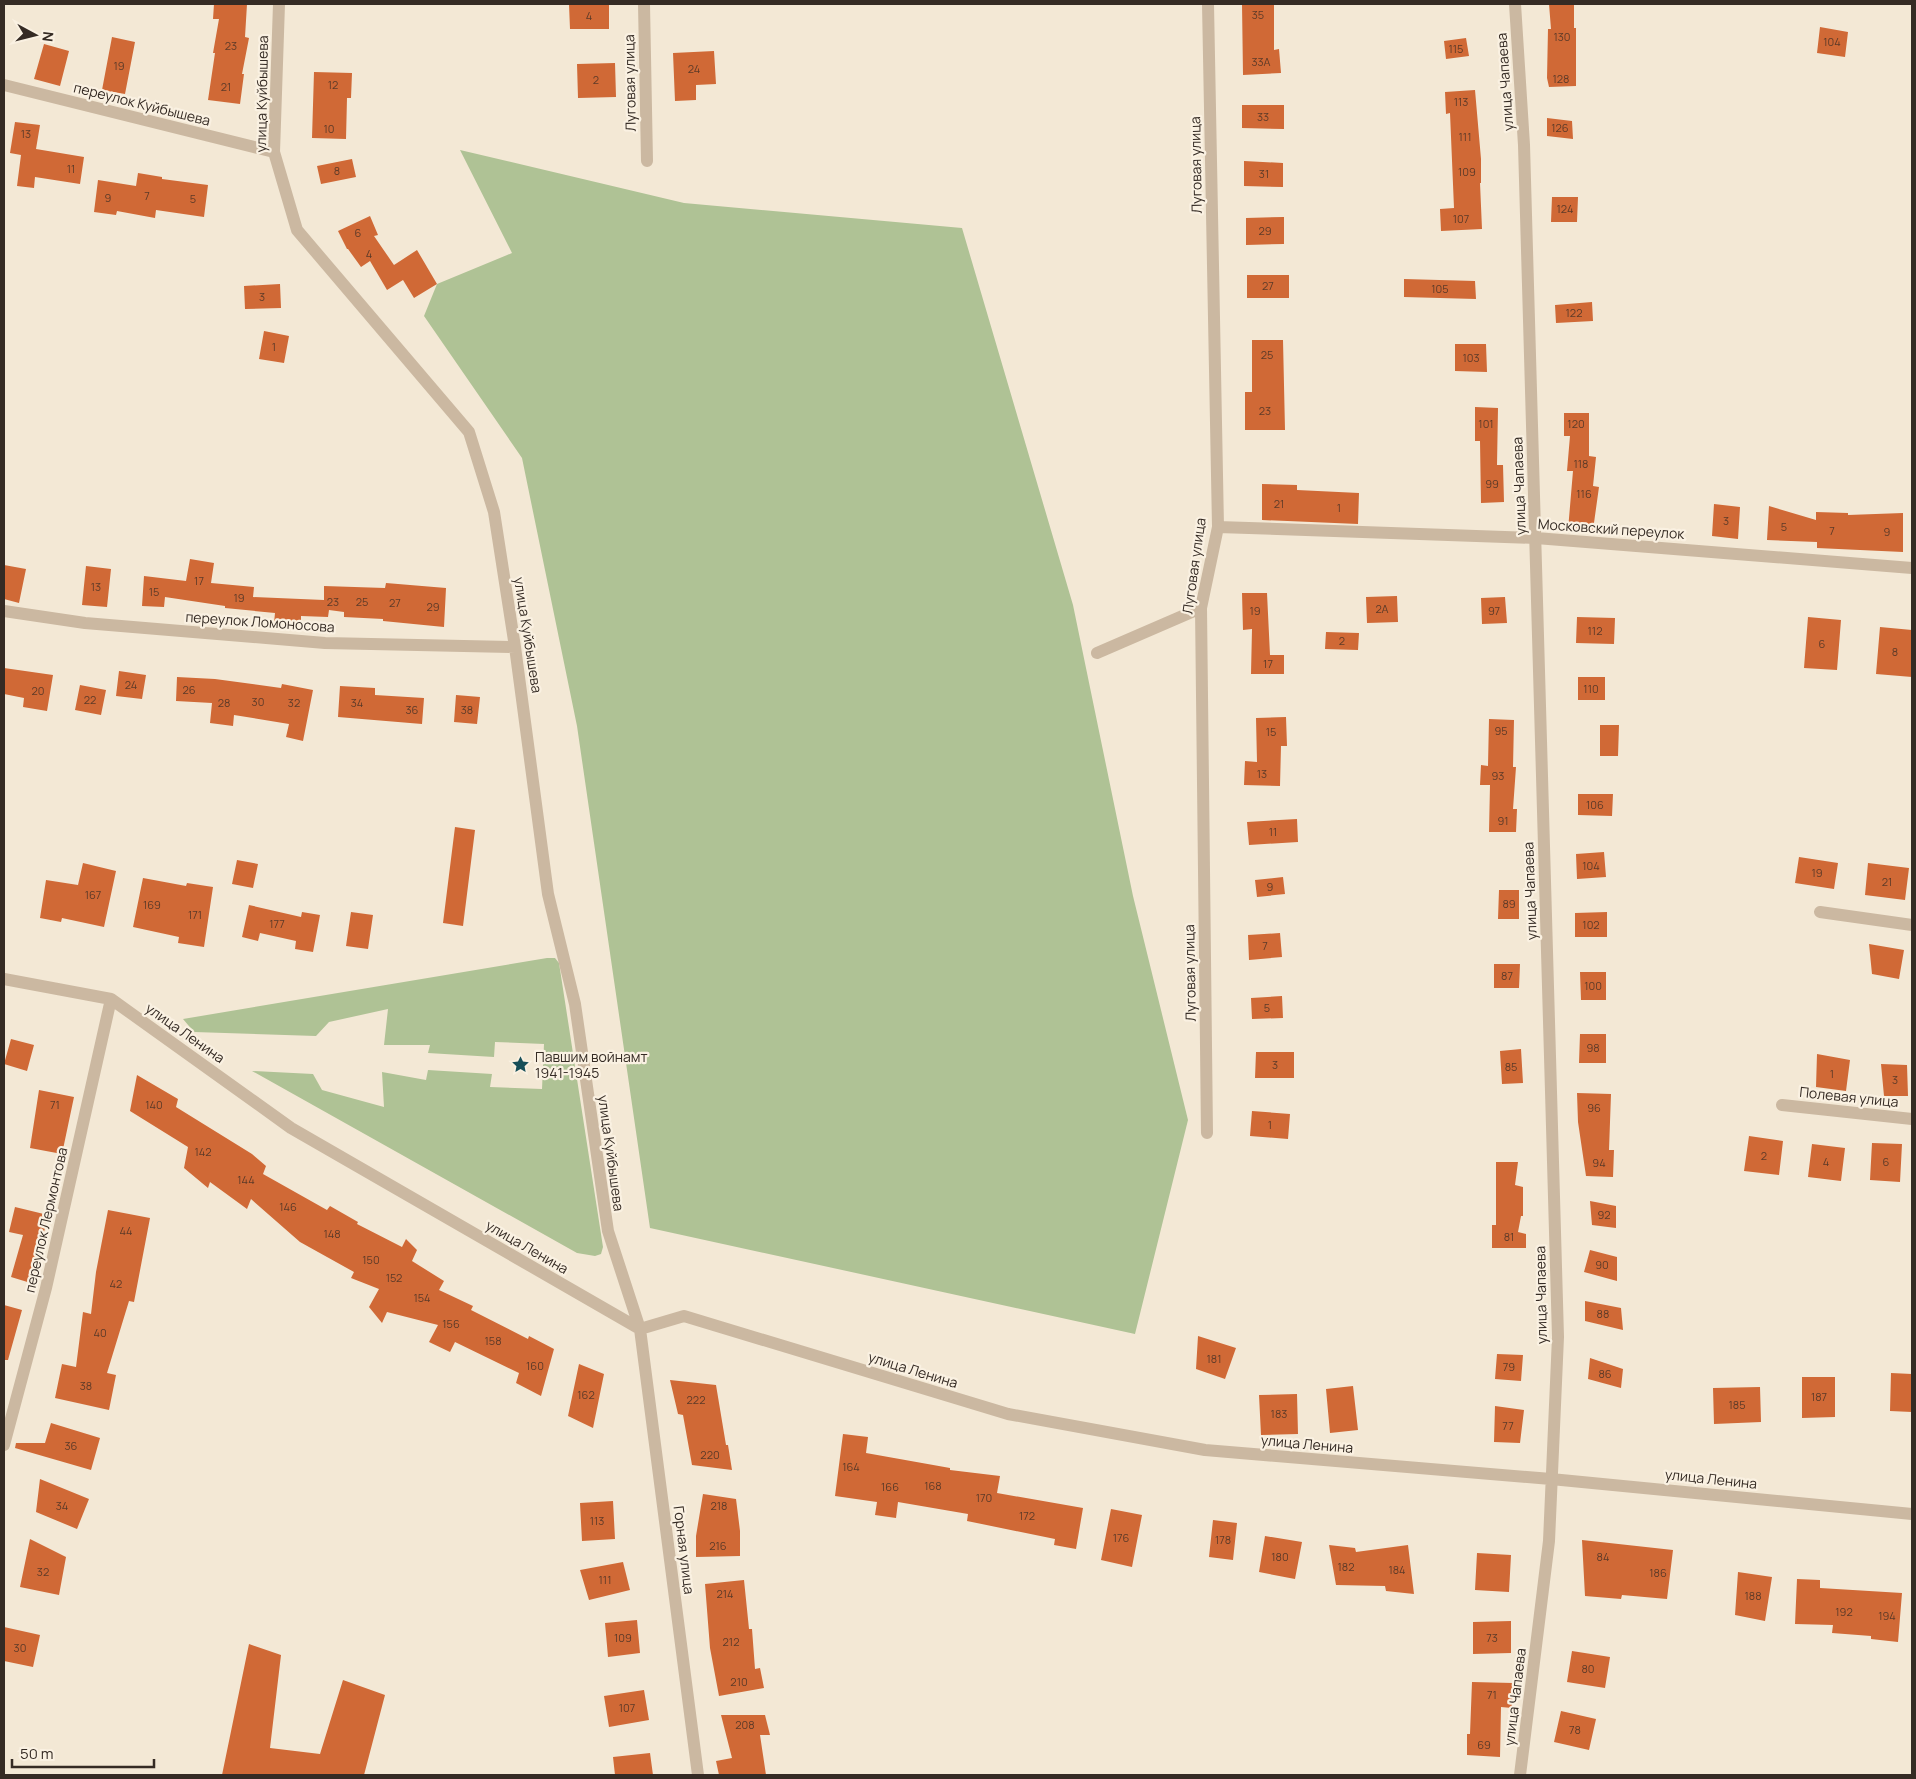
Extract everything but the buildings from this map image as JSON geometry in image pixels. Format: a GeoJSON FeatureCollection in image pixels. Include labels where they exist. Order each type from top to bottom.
{"type":"FeatureCollection","features":[{"type":"Feature","properties":{"kind":"street","name":"улица Куйбышева"},"geometry":{"type":"LineString","coordinates":[[279,4],[274,152],[297,230],[469,432],[494,512],[515,648],[548,894],[575,1004],[608,1231],[640,1329]]}},
{"type":"Feature","properties":{"kind":"street","name":"Луговая улица"},"geometry":{"type":"LineString","coordinates":[[644,4],[647,161]]}},
{"type":"Feature","properties":{"kind":"street","name":"Луговая улица"},"geometry":{"type":"LineString","coordinates":[[1207,1134],[1201,608],[1218,527],[1208,4]]}},
{"type":"Feature","properties":{"kind":"street","name":"улица Чапаева"},"geometry":{"type":"LineString","coordinates":[[1515,4],[1524,145],[1558,1337],[1549,1541],[1520,1775]]}},
{"type":"Feature","properties":{"kind":"street","name":"переулок Куйбышева"},"geometry":{"type":"LineString","coordinates":[[4,85],[274,152]]}},
{"type":"Feature","properties":{"kind":"street","name":"Московский переулок"},"geometry":{"type":"LineString","coordinates":[[1218,527],[1536,538],[1912,568]]}},
{"type":"Feature","properties":{"kind":"street"},"geometry":{"type":"LineString","coordinates":[[1097,653],[1201,608]]}},
{"type":"Feature","properties":{"kind":"street","name":"переулок Ломоносова"},"geometry":{"type":"LineString","coordinates":[[4,611],[85,623],[325,643],[515,648]]}},
{"type":"Feature","properties":{"kind":"street"},"geometry":{"type":"LineString","coordinates":[[1820,912],[1912,925]]}},
{"type":"Feature","properties":{"kind":"street","name":"улица Ленина"},"geometry":{"type":"LineString","coordinates":[[4,979],[110,999],[291,1128],[640,1329],[684,1316],[1008,1414],[1205,1450],[1552,1479],[1912,1514]]}},
{"type":"Feature","properties":{"kind":"street","name":"переулок Лермонтова"},"geometry":{"type":"LineString","coordinates":[[4,1445],[46,1288],[110,999]]}},
{"type":"Feature","properties":{"kind":"street","name":"Полевая улица"},"geometry":{"type":"LineString","coordinates":[[1782,1105],[1912,1119]]}},
{"type":"Feature","properties":{"kind":"street","name":"Горная улица"},"geometry":{"type":"LineString","coordinates":[[640,1329],[698,1775]]}},
{"type":"Feature","properties":{"kind":"green space"},"geometry":{"type":"Polygon","coordinates":[[[460,150],[684,203],[962,228],[1073,605],[1133,896],[1188,1120],[1135,1334],[650,1228],[577,726],[522,458],[424,316],[437,284],[512,253],[460,150]]]}},
{"type":"Feature","properties":{"kind":"green space"},"geometry":{"type":"Polygon","coordinates":[[[555,958],[559,963],[603,1247],[601,1254],[595,1256],[577,1253],[252,1071],[313,1074],[322,1090],[384,1107],[382,1072],[426,1080],[428,1070],[492,1074],[490,1087],[542,1089],[544,1044],[495,1042],[494,1057],[428,1053],[430,1045],[384,1045],[388,1009],[329,1022],[316,1036],[194,1032],[183,1019],[555,958]]]}},
{"type":"Feature","properties":{"kind":"place","name":"Павшим войнамт 1941-1945"},"geometry":{"type":"Point","coordinates":[521,1065]}}]}
